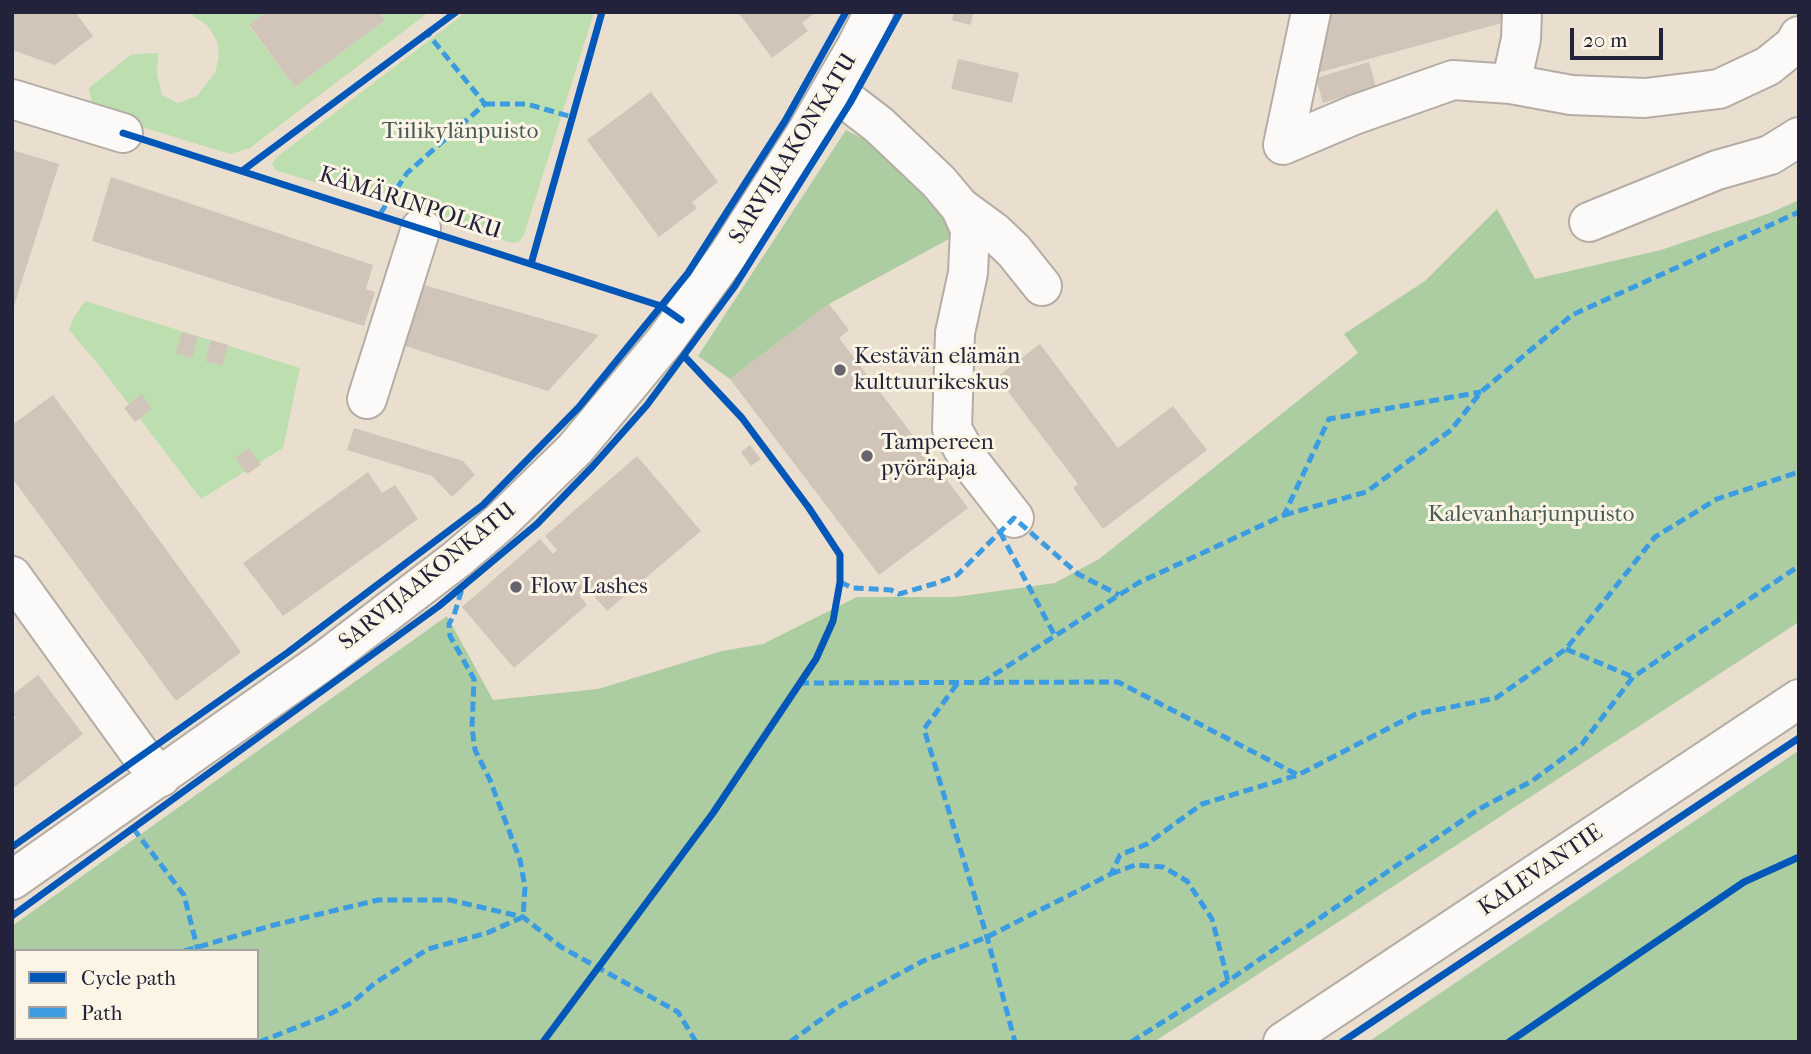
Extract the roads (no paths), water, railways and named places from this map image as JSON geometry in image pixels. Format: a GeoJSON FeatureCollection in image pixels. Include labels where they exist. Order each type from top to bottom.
{"type":"FeatureCollection","features":[{"type":"Feature","properties":{"kind":"street","name":"SARVIJAAKONKATU"},"geometry":{"type":"LineString","coordinates":[[12,880],[325,660],[457,559],[499,523],[575,449],[635,379],[728,255],[832,89],[874,12]]}},
{"type":"Feature","properties":{"kind":"street"},"geometry":{"type":"LineString","coordinates":[[1311,12],[1283,145],[1354,115],[1453,80],[1511,84],[1571,95],[1645,98],[1718,89],[1768,65],[1794,45],[1799,36]]}},
{"type":"Feature","properties":{"kind":"street"},"geometry":{"type":"LineString","coordinates":[[1511,84],[1521,39],[1522,12]]}},
{"type":"Feature","properties":{"kind":"street"},"geometry":{"type":"LineString","coordinates":[[832,89],[879,125],[939,182],[960,207],[1007,245],[1042,286]]}},
{"type":"Feature","properties":{"kind":"street"},"geometry":{"type":"LineString","coordinates":[[12,99],[123,133]]}},
{"type":"Feature","properties":{"kind":"street"},"geometry":{"type":"LineString","coordinates":[[1589,222],[1717,170],[1770,155],[1799,137]]}},
{"type":"Feature","properties":{"kind":"street"},"geometry":{"type":"LineString","coordinates":[[960,207],[970,229],[968,273],[955,333],[952,429],[971,463],[1014,518]]}},
{"type":"Feature","properties":{"kind":"street"},"geometry":{"type":"LineString","coordinates":[[368,399],[421,228]]}},
{"type":"Feature","properties":{"kind":"street"},"geometry":{"type":"LineString","coordinates":[[12,576],[141,755],[161,777]]}},
{"type":"Feature","properties":{"kind":"street","name":"KALEVANTIE"},"geometry":{"type":"LineString","coordinates":[[1283,1042],[1799,699]]}},
{"type":"Feature","properties":{"kind":"place","name":"Kestävän elämän kulttuurikeskus"},"geometry":{"type":"Point","coordinates":[840,370]}},
{"type":"Feature","properties":{"kind":"place","name":"Tampereen pyöräpaja"},"geometry":{"type":"Point","coordinates":[867,456]}},
{"type":"Feature","properties":{"kind":"place","name":"Flow Lashes"},"geometry":{"type":"Point","coordinates":[516,587]}},
{"type":"Feature","properties":{"kind":"park label","name":"Tiilikylänpuisto"},"geometry":{"type":"Point","coordinates":[460,132]}},
{"type":"Feature","properties":{"kind":"park label","name":"Kalevanharjunpuisto"},"geometry":{"type":"Point","coordinates":[1531,515]}}]}
